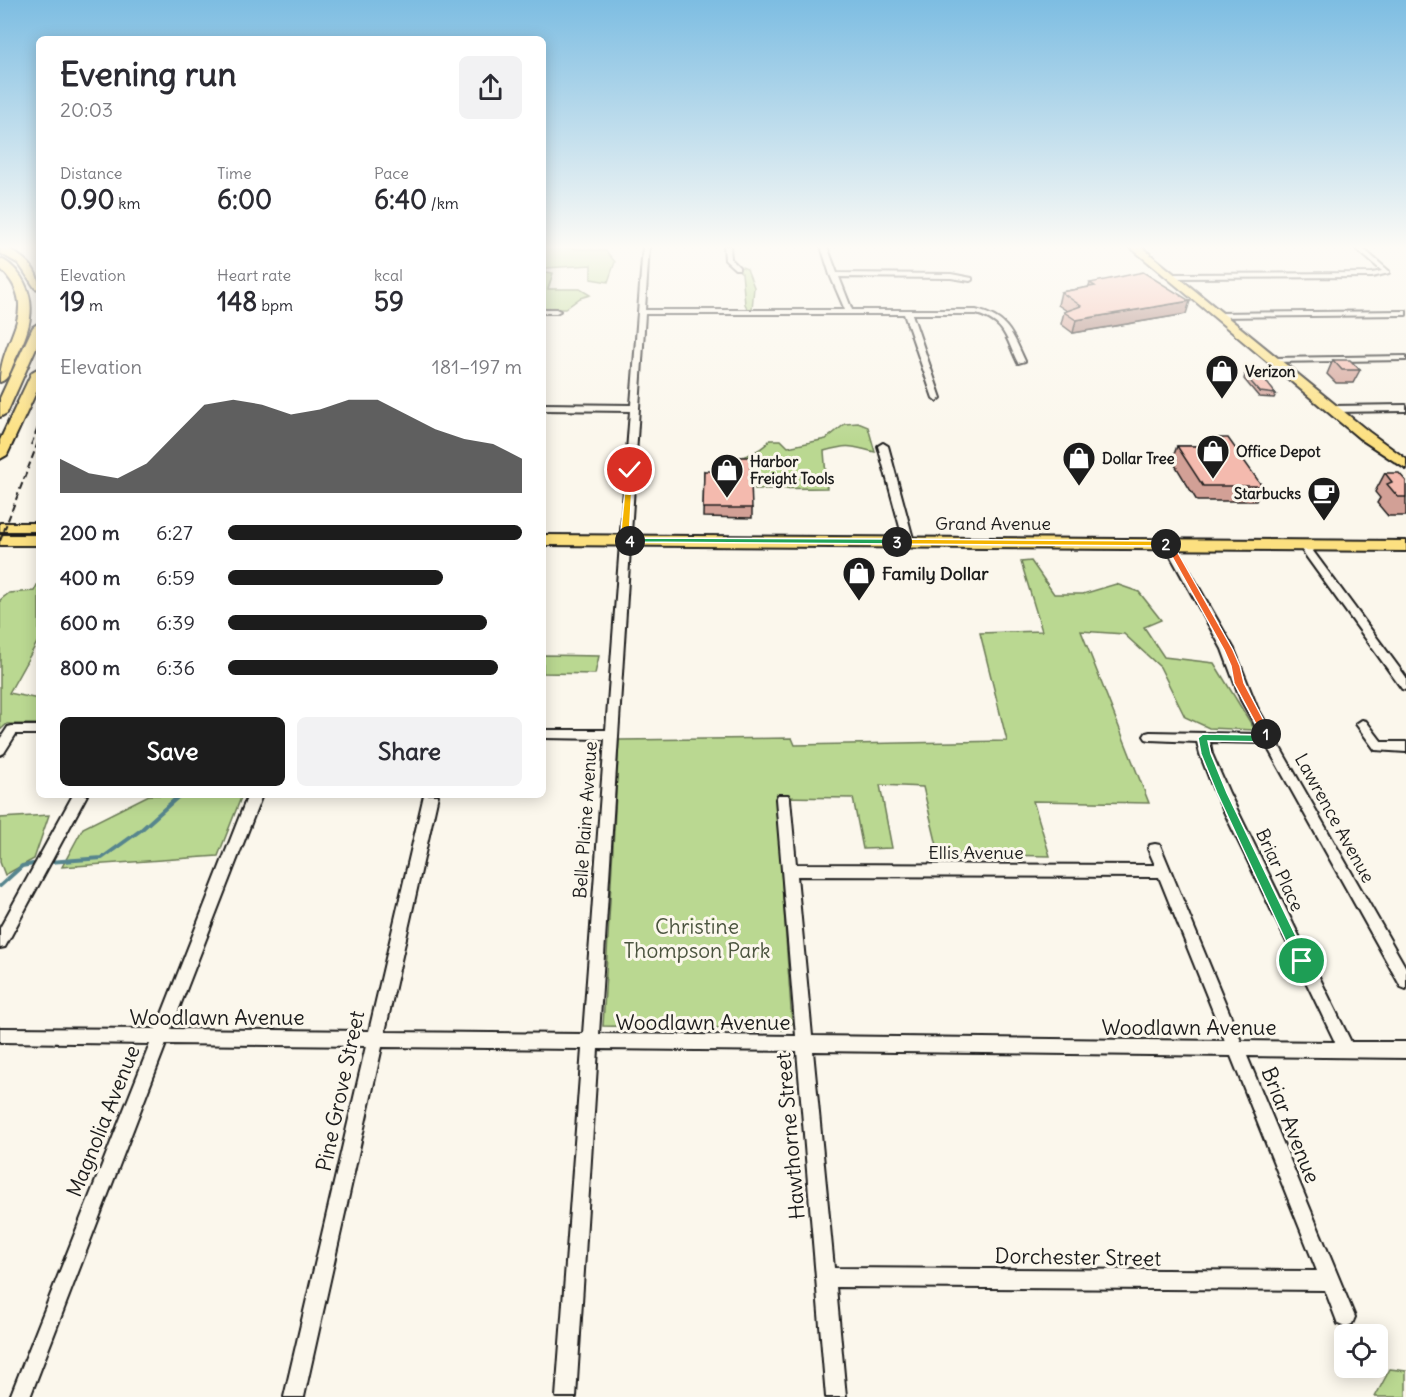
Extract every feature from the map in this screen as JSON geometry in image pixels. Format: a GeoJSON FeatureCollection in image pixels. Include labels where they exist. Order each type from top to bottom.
{"type":"FeatureCollection","features":[{"type":"Feature","properties":{"kind":"highway"},"geometry":{"type":"LineString","coordinates":[[0,378],[24,329],[27,311]]}},
{"type":"Feature","properties":{"kind":"highway"},"geometry":{"type":"LineString","coordinates":[[0,362],[24,329]]}},
{"type":"Feature","properties":{"kind":"highway"},"geometry":{"type":"LineString","coordinates":[[0,413],[36,334]]}},
{"type":"Feature","properties":{"kind":"highway"},"geometry":{"type":"LineString","coordinates":[[0,455],[36,355]]}},
{"type":"Feature","properties":{"kind":"highway"},"geometry":{"type":"LineString","coordinates":[[11,428],[36,378]]}},
{"type":"Feature","properties":{"kind":"main road"},"geometry":{"type":"LineString","coordinates":[[1212,311],[1332,409],[1406,465]]}},
{"type":"Feature","properties":{"kind":"main road"},"geometry":{"type":"LineString","coordinates":[[0,527],[36,527]]}},
{"type":"Feature","properties":{"kind":"main road"},"geometry":{"type":"LineString","coordinates":[[0,540],[36,540]]}},
{"type":"Feature","properties":{"kind":"main road","name":"Grand Avenue"},"geometry":{"type":"LineString","coordinates":[[546,540],[1406,546]]}},
{"type":"Feature","properties":{"kind":"street"},"geometry":{"type":"LineString","coordinates":[[642,312],[984,314],[1002,323],[1021,361]]}},
{"type":"Feature","properties":{"kind":"street","name":"Belle Plaine Avenue"},"geometry":{"type":"LineString","coordinates":[[566,1397],[624,541],[642,312]]}},
{"type":"Feature","properties":{"kind":"street"},"geometry":{"type":"LineString","coordinates":[[907,312],[937,398]]}},
{"type":"Feature","properties":{"kind":"street"},"geometry":{"type":"LineString","coordinates":[[1217,315],[1406,313]]}},
{"type":"Feature","properties":{"kind":"street"},"geometry":{"type":"LineString","coordinates":[[1272,360],[1406,358]]}},
{"type":"Feature","properties":{"kind":"street"},"geometry":{"type":"LineString","coordinates":[[546,407],[634,408]]}},
{"type":"Feature","properties":{"kind":"street"},"geometry":{"type":"LineString","coordinates":[[1332,409],[1406,408]]}},
{"type":"Feature","properties":{"kind":"street"},"geometry":{"type":"LineString","coordinates":[[883,446],[909,542]]}},
{"type":"Feature","properties":{"kind":"street","name":"Lawrence Avenue"},"geometry":{"type":"LineString","coordinates":[[1169,544],[1228,650],[1236,666],[1239,683],[1269,739],[1406,982]]}},
{"type":"Feature","properties":{"kind":"street"},"geometry":{"type":"LineString","coordinates":[[1303,545],[1406,686]]}},
{"type":"Feature","properties":{"kind":"street"},"geometry":{"type":"LineString","coordinates":[[1362,724],[1379,747],[1406,747]]}},
{"type":"Feature","properties":{"kind":"street"},"geometry":{"type":"LineString","coordinates":[[0,750],[12,730],[36,730]]}},
{"type":"Feature","properties":{"kind":"street"},"geometry":{"type":"LineString","coordinates":[[546,734],[611,735]]}},
{"type":"Feature","properties":{"kind":"street"},"geometry":{"type":"LineString","coordinates":[[1150,736],[1269,739]]}},
{"type":"Feature","properties":{"kind":"street","name":"Briar Place"},"geometry":{"type":"LineString","coordinates":[[1203,738],[1206,754],[1222,793],[1346,1047]]}},
{"type":"Feature","properties":{"kind":"street"},"geometry":{"type":"LineString","coordinates":[[0,942],[78,798]]}},
{"type":"Feature","properties":{"kind":"street","name":"Magnolia Avenue"},"geometry":{"type":"LineString","coordinates":[[20,1397],[254,798]]}},
{"type":"Feature","properties":{"kind":"street","name":"Pine Grove Street"},"geometry":{"type":"LineString","coordinates":[[294,1397],[430,798]]}},
{"type":"Feature","properties":{"kind":"street","name":"Hawthorne Street"},"geometry":{"type":"LineString","coordinates":[[783,799],[836,1397]]}},
{"type":"Feature","properties":{"kind":"street","name":"Briar Avenue"},"geometry":{"type":"LineString","coordinates":[[1155,849],[1345,1317]]}},
{"type":"Feature","properties":{"kind":"street","name":"Ellis Avenue"},"geometry":{"type":"LineString","coordinates":[[789,870],[1164,871]]}},
{"type":"Feature","properties":{"kind":"street","name":"Woodlawn Avenue"},"geometry":{"type":"LineString","coordinates":[[0,1035],[1236,1049],[1346,1047],[1406,1050]]}},
{"type":"Feature","properties":{"kind":"street","name":"Dorchester Street"},"geometry":{"type":"LineString","coordinates":[[826,1277],[1330,1281]]}},
{"type":"Feature","properties":{"kind":"green space"},"geometry":{"type":"Polygon","coordinates":[[[858,423],[868,427],[875,452],[850,447],[824,451],[827,488],[755,489],[754,465],[726,464],[755,452],[770,440],[781,440],[788,447],[826,439],[845,424],[858,423]]]}},
{"type":"Feature","properties":{"kind":"green space","name":"Christine Thompson Park"},"geometry":{"type":"Polygon","coordinates":[[[1031,561],[1054,594],[1083,594],[1116,584],[1139,592],[1161,620],[1144,627],[1164,657],[1214,663],[1255,730],[1209,728],[1185,717],[1160,667],[1124,634],[1081,631],[1149,803],[1033,801],[1050,856],[939,854],[923,787],[880,785],[892,848],[863,849],[853,798],[776,797],[792,1023],[788,1030],[603,1026],[619,740],[792,738],[795,745],[1007,741],[980,633],[1042,631],[1021,562],[1031,561]]]}},
{"type":"Feature","properties":{"kind":"green space"},"geometry":{"type":"Polygon","coordinates":[[[36,587],[36,644],[9,693],[36,698],[36,724],[7,724],[0,730],[0,600],[9,593],[34,591],[36,587]]]}},
{"type":"Feature","properties":{"kind":"green space"},"geometry":{"type":"Polygon","coordinates":[[[546,655],[599,656],[595,674],[546,673],[546,655]]]}},
{"type":"Feature","properties":{"kind":"green space"},"geometry":{"type":"Polygon","coordinates":[[[143,798],[241,798],[218,856],[62,867],[83,828],[143,798]]]}},
{"type":"Feature","properties":{"kind":"green space"},"geometry":{"type":"Polygon","coordinates":[[[49,815],[34,859],[5,875],[0,862],[0,818],[49,815]]]}},
{"type":"Feature","properties":{"kind":"green space"},"geometry":{"type":"Polygon","coordinates":[[[1390,1369],[1406,1371],[1406,1397],[1375,1397],[1385,1378],[1388,1378],[1390,1369]]]}},
{"type":"Feature","properties":{"kind":"building"},"geometry":{"type":"Polygon","coordinates":[[[1066,311],[1129,311],[1076,320],[1064,312],[1066,311]]]}},
{"type":"Feature","properties":{"kind":"building"},"geometry":{"type":"Polygon","coordinates":[[[1333,360],[1350,360],[1360,370],[1342,370],[1333,360]]]}},
{"type":"Feature","properties":{"kind":"building"},"geometry":{"type":"Polygon","coordinates":[[[1245,375],[1261,375],[1276,394],[1260,392],[1245,375]]]}},
{"type":"Feature","properties":{"kind":"building"},"geometry":{"type":"Polygon","coordinates":[[[1215,438],[1228,438],[1262,486],[1203,486],[1177,446],[1220,446],[1215,438]]]}},
{"type":"Feature","properties":{"kind":"building","name":"Harbor Freight Tools"},"geometry":{"type":"Polygon","coordinates":[[[723,457],[750,457],[752,508],[703,508],[704,471],[723,471],[723,457]]]}},
{"type":"Feature","properties":{"kind":"building"},"geometry":{"type":"Polygon","coordinates":[[[1385,473],[1399,473],[1406,481],[1406,497],[1398,497],[1387,484],[1392,482],[1385,473]]]}},
{"type":"Feature","properties":{"kind":"waterway"},"geometry":{"type":"LineString","coordinates":[[49,862],[102,858],[141,830],[177,798]]}},
{"type":"Feature","properties":{"kind":"waterway"},"geometry":{"type":"LineString","coordinates":[[0,886],[22,866],[33,864]]}},
{"type":"Feature","properties":{"kind":"railway"},"geometry":{"type":"LineString","coordinates":[[31,445],[36,432]]}},
{"type":"Feature","properties":{"kind":"railway"},"geometry":{"type":"LineString","coordinates":[[0,541],[36,448]]}},
{"type":"Feature","properties":{"kind":"place","name":"Verizon"},"geometry":{"type":"Point","coordinates":[1222,400]}},
{"type":"Feature","properties":{"kind":"place","name":"Office Depot"},"geometry":{"type":"Point","coordinates":[1213,480]}},
{"type":"Feature","properties":{"kind":"place","name":"Dollar Tree"},"geometry":{"type":"Point","coordinates":[1079,487]}},
{"type":"Feature","properties":{"kind":"place","name":"Harbor Freight Tools"},"geometry":{"type":"Point","coordinates":[727,499]}},
{"type":"Feature","properties":{"kind":"place","name":"Starbucks"},"geometry":{"type":"Point","coordinates":[1324,522]}},
{"type":"Feature","properties":{"kind":"place","name":"Family Dollar"},"geometry":{"type":"Point","coordinates":[859,602]}},
{"type":"Feature","properties":{"kind":"route"},"geometry":{"type":"LineString","coordinates":[[630,470],[624,541],[1169,544],[1228,650],[1236,666],[1239,683],[1269,739],[1203,738],[1206,754],[1222,793],[1302,961]]}}]}
